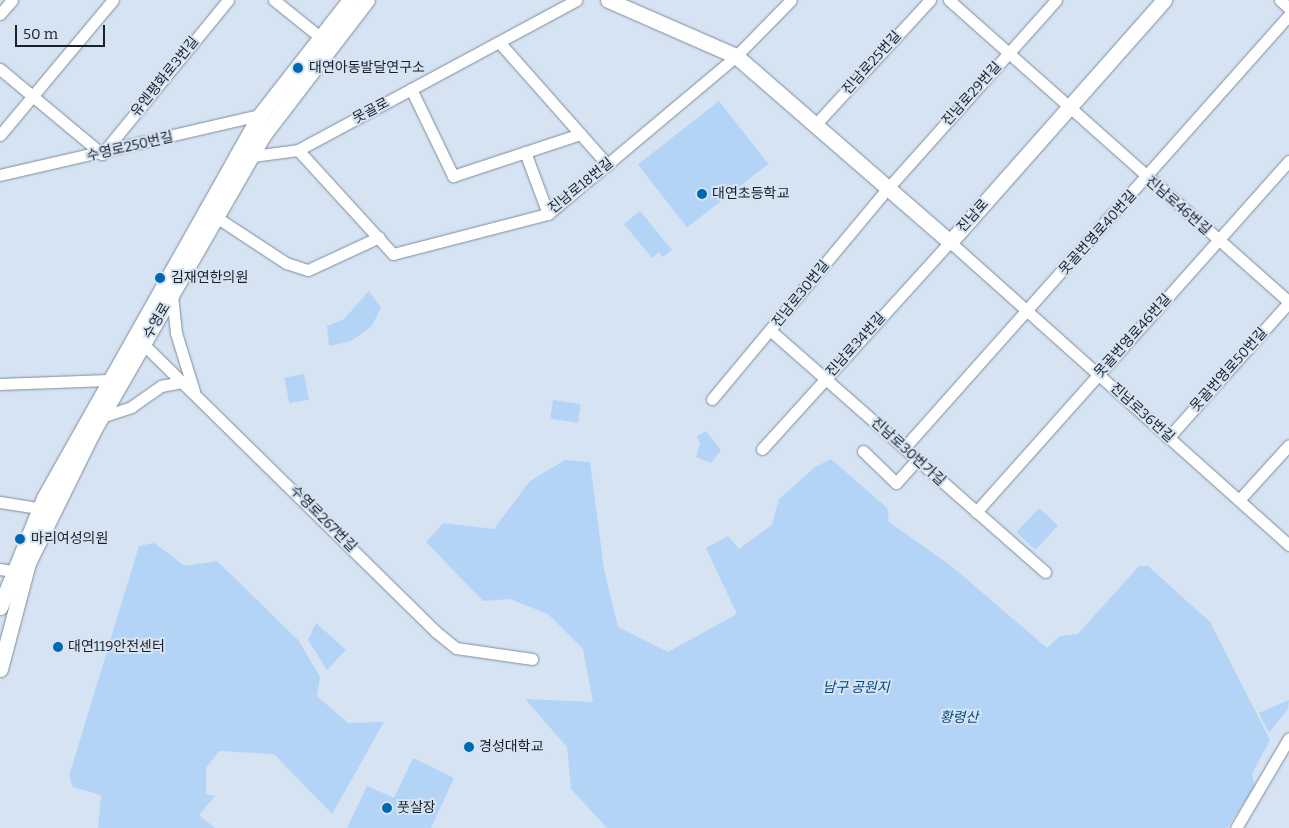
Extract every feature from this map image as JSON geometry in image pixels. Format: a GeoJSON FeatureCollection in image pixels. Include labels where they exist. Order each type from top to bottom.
{"type":"FeatureCollection","features":[{"type":"Feature","properties":{"kind":"main road","name":"수영로"},"geometry":{"type":"LineString","coordinates":[[0,607],[6,570],[108,380],[172,295],[216,217],[260,116],[350,0]]}},
{"type":"Feature","properties":{"kind":"main road","name":"수영로"},"geometry":{"type":"LineString","coordinates":[[0,669],[18,592],[37,540],[139,340],[243,157],[367,0]]}},
{"type":"Feature","properties":{"kind":"main road","name":"진남로"},"geometry":{"type":"LineString","coordinates":[[608,0],[736,56],[950,242],[1164,0]]}},
{"type":"Feature","properties":{"kind":"street"},"geometry":{"type":"LineString","coordinates":[[0,14],[12,0]]}},
{"type":"Feature","properties":{"kind":"street"},"geometry":{"type":"LineString","coordinates":[[0,135],[113,0]]}},
{"type":"Feature","properties":{"kind":"street","name":"유엔평화로3번길"},"geometry":{"type":"LineString","coordinates":[[102,154],[228,0]]}},
{"type":"Feature","properties":{"kind":"street"},"geometry":{"type":"LineString","coordinates":[[274,0],[320,37]]}},
{"type":"Feature","properties":{"kind":"street","name":"못골로"},"geometry":{"type":"LineString","coordinates":[[243,157],[298,150],[576,0]]}},
{"type":"Feature","properties":{"kind":"street"},"geometry":{"type":"LineString","coordinates":[[736,56],[791,0]]}},
{"type":"Feature","properties":{"kind":"street","name":"진남로25번길"},"geometry":{"type":"LineString","coordinates":[[815,126],[930,0]]}},
{"type":"Feature","properties":{"kind":"street","name":"진남로46번길"},"geometry":{"type":"LineString","coordinates":[[949,0],[1010,52],[1147,178],[1289,302]]}},
{"type":"Feature","properties":{"kind":"street","name":"진남로29번길"},"geometry":{"type":"LineString","coordinates":[[888,188],[1056,0]]}},
{"type":"Feature","properties":{"kind":"street"},"geometry":{"type":"LineString","coordinates":[[1280,0],[1289,8]]}},
{"type":"Feature","properties":{"kind":"street","name":"못골번영로40번길"},"geometry":{"type":"LineString","coordinates":[[904,448],[1147,178],[1289,15]]}},
{"type":"Feature","properties":{"kind":"street"},"geometry":{"type":"LineString","coordinates":[[499,42],[608,165]]}},
{"type":"Feature","properties":{"kind":"street","name":"진남로18번길"},"geometry":{"type":"LineString","coordinates":[[379,237],[394,254],[548,214],[736,56]]}},
{"type":"Feature","properties":{"kind":"street"},"geometry":{"type":"LineString","coordinates":[[0,69],[102,154]]}},
{"type":"Feature","properties":{"kind":"street"},"geometry":{"type":"LineString","coordinates":[[411,89],[453,176],[580,134]]}},
{"type":"Feature","properties":{"kind":"street","name":"수영로250번길"},"geometry":{"type":"LineString","coordinates":[[0,174],[102,154],[260,116]]}},
{"type":"Feature","properties":{"kind":"street"},"geometry":{"type":"LineString","coordinates":[[216,217],[286,263],[308,270],[379,237],[298,150]]}},
{"type":"Feature","properties":{"kind":"street"},"geometry":{"type":"LineString","coordinates":[[525,152],[548,214]]}},
{"type":"Feature","properties":{"kind":"street","name":"못골번영로46번길"},"geometry":{"type":"LineString","coordinates":[[976,512],[1289,161]]}},
{"type":"Feature","properties":{"kind":"street","name":"진남로30번길"},"geometry":{"type":"LineString","coordinates":[[712,399],[771,331],[888,188]]}},
{"type":"Feature","properties":{"kind":"street","name":"진남로36번길"},"geometry":{"type":"LineString","coordinates":[[950,242],[1289,545]]}},
{"type":"Feature","properties":{"kind":"street","name":"진남로34번길"},"geometry":{"type":"LineString","coordinates":[[762,449],[950,242]]}},
{"type":"Feature","properties":{"kind":"street"},"geometry":{"type":"LineString","coordinates":[[172,295],[176,333],[195,394]]}},
{"type":"Feature","properties":{"kind":"street","name":"못골번영로50번길"},"geometry":{"type":"LineString","coordinates":[[1168,438],[1289,302]]}},
{"type":"Feature","properties":{"kind":"street","name":"진남로30번가길"},"geometry":{"type":"LineString","coordinates":[[771,331],[1045,572]]}},
{"type":"Feature","properties":{"kind":"street","name":"수영로267번길"},"geometry":{"type":"LineString","coordinates":[[139,340],[449,642],[480,653],[532,659]]}},
{"type":"Feature","properties":{"kind":"street"},"geometry":{"type":"LineString","coordinates":[[0,384],[108,380]]}},
{"type":"Feature","properties":{"kind":"street"},"geometry":{"type":"LineString","coordinates":[[101,417],[131,407],[161,386],[182,382]]}},
{"type":"Feature","properties":{"kind":"street"},"geometry":{"type":"LineString","coordinates":[[1239,500],[1289,445]]}},
{"type":"Feature","properties":{"kind":"street"},"geometry":{"type":"LineString","coordinates":[[863,451],[896,483],[917,460]]}},
{"type":"Feature","properties":{"kind":"street"},"geometry":{"type":"LineString","coordinates":[[0,502],[39,508]]}},
{"type":"Feature","properties":{"kind":"street"},"geometry":{"type":"LineString","coordinates":[[1236,828],[1289,738]]}},
{"type":"Feature","properties":{"kind":"green space"},"geometry":{"type":"Polygon","coordinates":[[[719,101],[768,164],[687,227],[638,164],[719,101]]]}},
{"type":"Feature","properties":{"kind":"green space"},"geometry":{"type":"Polygon","coordinates":[[[640,211],[672,250],[663,257],[659,252],[652,258],[624,224],[640,211]]]}},
{"type":"Feature","properties":{"kind":"green space"},"geometry":{"type":"Polygon","coordinates":[[[369,291],[381,308],[371,327],[351,341],[329,346],[327,326],[344,319],[369,291]]]}},
{"type":"Feature","properties":{"kind":"green space"},"geometry":{"type":"Polygon","coordinates":[[[304,374],[309,400],[289,403],[284,378],[304,374]]]}},
{"type":"Feature","properties":{"kind":"green space"},"geometry":{"type":"Polygon","coordinates":[[[553,400],[581,404],[578,423],[550,419],[553,400]]]}},
{"type":"Feature","properties":{"kind":"green space"},"geometry":{"type":"Polygon","coordinates":[[[706,431],[721,450],[711,463],[696,457],[700,444],[697,436],[706,431]]]}},
{"type":"Feature","properties":{"kind":"green space","name":"남구 공원지"},"geometry":{"type":"Polygon","coordinates":[[[831,459],[887,508],[889,522],[950,565],[1047,648],[1060,636],[1078,634],[1139,566],[1148,566],[1210,622],[1270,740],[1252,774],[1255,786],[1227,828],[607,828],[571,789],[567,747],[525,699],[593,702],[583,649],[548,614],[510,599],[483,601],[426,542],[443,523],[494,529],[530,481],[565,460],[590,462],[604,569],[618,627],[668,652],[737,614],[706,548],[728,536],[739,549],[772,525],[779,499],[815,467],[831,459]]]}},
{"type":"Feature","properties":{"kind":"green space"},"geometry":{"type":"Polygon","coordinates":[[[1039,508],[1058,526],[1036,550],[1016,532],[1039,508]]]}},
{"type":"Feature","properties":{"kind":"green space"},"geometry":{"type":"Polygon","coordinates":[[[154,543],[185,566],[217,561],[299,641],[320,677],[317,696],[348,723],[384,722],[332,814],[274,754],[219,751],[206,768],[206,794],[215,796],[199,815],[215,828],[98,828],[101,795],[73,787],[69,776],[139,546],[154,543]]]}},
{"type":"Feature","properties":{"kind":"green space"},"geometry":{"type":"Polygon","coordinates":[[[316,623],[346,650],[327,670],[308,640],[316,623]]]}},
{"type":"Feature","properties":{"kind":"green space"},"geometry":{"type":"Polygon","coordinates":[[[1289,700],[1288,709],[1269,733],[1259,713],[1289,700]]]}},
{"type":"Feature","properties":{"kind":"green space"},"geometry":{"type":"Polygon","coordinates":[[[413,758],[454,778],[431,828],[347,828],[367,786],[394,798],[413,758]]]}},
{"type":"Feature","properties":{"kind":"place","name":"대연아동발달연구소"},"geometry":{"type":"Point","coordinates":[298,68]}},
{"type":"Feature","properties":{"kind":"place","name":"대연초등학교"},"geometry":{"type":"Point","coordinates":[702,194]}},
{"type":"Feature","properties":{"kind":"place","name":"김재연한의원"},"geometry":{"type":"Point","coordinates":[160,278]}},
{"type":"Feature","properties":{"kind":"place","name":"마리여성의원"},"geometry":{"type":"Point","coordinates":[20,539]}},
{"type":"Feature","properties":{"kind":"place","name":"대연119안전센터"},"geometry":{"type":"Point","coordinates":[58,647]}},
{"type":"Feature","properties":{"kind":"place","name":"경성대학교"},"geometry":{"type":"Point","coordinates":[469,747]}},
{"type":"Feature","properties":{"kind":"place","name":"풋살장"},"geometry":{"type":"Point","coordinates":[387,808]}},
{"type":"Feature","properties":{"kind":"park label","name":"황령산"},"geometry":{"type":"Point","coordinates":[959,718]}}]}
